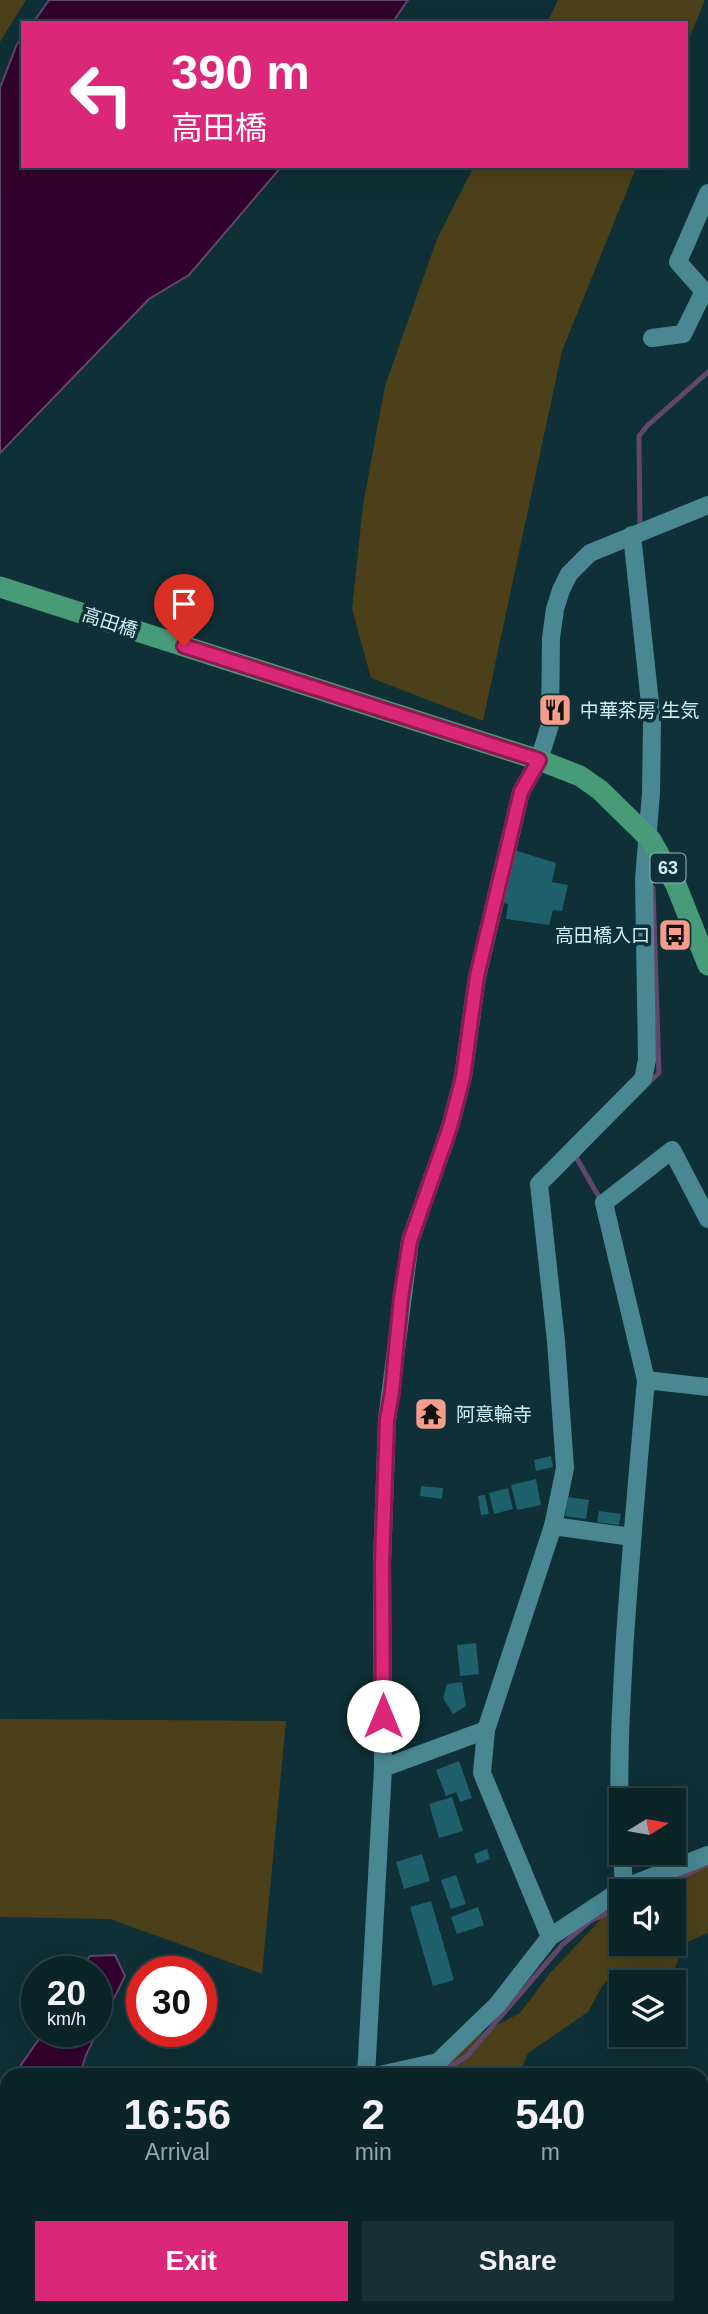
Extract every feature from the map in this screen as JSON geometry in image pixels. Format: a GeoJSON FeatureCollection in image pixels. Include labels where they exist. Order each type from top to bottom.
{"type":"FeatureCollection","features":[{"type":"Feature","properties":{"kind":"main road","name":"高田橋"},"geometry":{"type":"LineString","coordinates":[[0,587],[529,757]]}},
{"type":"Feature","properties":{"kind":"main road","name":"63"},"geometry":{"type":"LineString","coordinates":[[529,757],[580,776],[600,790],[651,840],[665,861],[708,964]]}},
{"type":"Feature","properties":{"kind":"street"},"geometry":{"type":"LineString","coordinates":[[652,338],[683,334],[702,295],[702,289],[678,262],[708,193]]}},
{"type":"Feature","properties":{"kind":"street"},"geometry":{"type":"LineString","coordinates":[[366,2068],[383,1768],[382,1564],[387,1420],[410,1241],[457,1102],[477,976],[529,757],[550,725],[551,638],[561,590],[569,573],[584,558],[650,527],[708,505]]}},
{"type":"Feature","properties":{"kind":"street"},"geometry":{"type":"LineString","coordinates":[[550,1937],[482,1773],[486,1730],[553,1525],[565,1468],[556,1341],[539,1184],[643,1079],[647,1060],[644,879],[651,793],[652,722],[632,535]]}},
{"type":"Feature","properties":{"kind":"street"},"geometry":{"type":"LineString","coordinates":[[618,1788],[632,1537],[646,1380],[604,1203],[672,1150],[708,1219]]}},
{"type":"Feature","properties":{"kind":"street"},"geometry":{"type":"LineString","coordinates":[[646,1380],[708,1387]]}},
{"type":"Feature","properties":{"kind":"street"},"geometry":{"type":"LineString","coordinates":[[553,1525],[632,1537]]}},
{"type":"Feature","properties":{"kind":"street"},"geometry":{"type":"LineString","coordinates":[[383,1768],[486,1730]]}},
{"type":"Feature","properties":{"kind":"street"},"geometry":{"type":"LineString","coordinates":[[647,1879],[708,1855]]}},
{"type":"Feature","properties":{"kind":"street"},"geometry":{"type":"LineString","coordinates":[[411,2068],[438,2062],[497,2005],[550,1937],[609,1898]]}},
{"type":"Feature","properties":{"kind":"shaded area"},"geometry":{"type":"Polygon","coordinates":[[[0,0],[26,0],[0,42],[0,0]]]}},
{"type":"Feature","properties":{"kind":"shaded area"},"geometry":{"type":"Polygon","coordinates":[[[49,0],[408,0],[393,21],[34,21],[49,0]]]}},
{"type":"Feature","properties":{"kind":"shaded area"},"geometry":{"type":"Polygon","coordinates":[[[558,0],[705,0],[688,41],[688,21],[548,21],[558,0]]]}},
{"type":"Feature","properties":{"kind":"shaded area"},"geometry":{"type":"Polygon","coordinates":[[[21,39],[21,168],[280,168],[189,275],[149,299],[0,453],[0,88],[21,39]]]}},
{"type":"Feature","properties":{"kind":"shaded area"},"geometry":{"type":"Polygon","coordinates":[[[473,168],[636,168],[562,351],[483,721],[371,678],[352,609],[363,505],[385,386],[437,239],[473,168]]]}},
{"type":"Feature","properties":{"kind":"shaded area"},"geometry":{"type":"Polygon","coordinates":[[[0,1719],[286,1721],[262,1974],[110,1919],[0,1917],[0,1719]]]}},
{"type":"Feature","properties":{"kind":"shaded area"},"geometry":{"type":"Polygon","coordinates":[[[708,1859],[708,1933],[686,1943],[686,1879],[660,1879],[708,1859]]]}},
{"type":"Feature","properties":{"kind":"shaded area"},"geometry":{"type":"Polygon","coordinates":[[[609,1911],[609,1956],[680,1956],[674,1970],[609,1970],[609,1978],[588,2012],[528,2053],[522,2068],[415,2068],[520,2013],[551,1972],[609,1911]]]}},
{"type":"Feature","properties":{"kind":"shaded area"},"geometry":{"type":"Polygon","coordinates":[[[115,1955],[125,1976],[112,2002],[112,1956],[90,1956],[115,1955]]]}},
{"type":"Feature","properties":{"kind":"shaded area"},"geometry":{"type":"Polygon","coordinates":[[[34,2047],[90,2047],[82,2068],[19,2068],[34,2047]]]}},
{"type":"Feature","properties":{"kind":"building"},"geometry":{"type":"Polygon","coordinates":[[[514,850],[556,863],[552,882],[568,885],[562,911],[553,910],[549,925],[506,919],[508,904],[498,902],[514,850]]]}},
{"type":"Feature","properties":{"kind":"building"},"geometry":{"type":"Polygon","coordinates":[[[551,1456],[553,1467],[536,1471],[534,1460],[551,1456]]]}},
{"type":"Feature","properties":{"kind":"building"},"geometry":{"type":"Polygon","coordinates":[[[536,1479],[541,1505],[517,1510],[511,1485],[536,1479]]]}},
{"type":"Feature","properties":{"kind":"building"},"geometry":{"type":"Polygon","coordinates":[[[421,1486],[443,1488],[442,1499],[420,1496],[421,1486]]]}},
{"type":"Feature","properties":{"kind":"building"},"geometry":{"type":"Polygon","coordinates":[[[508,1488],[513,1509],[494,1514],[489,1493],[508,1488]]]}},
{"type":"Feature","properties":{"kind":"building"},"geometry":{"type":"Polygon","coordinates":[[[485,1495],[489,1514],[481,1515],[478,1496],[485,1495]]]}},
{"type":"Feature","properties":{"kind":"building"},"geometry":{"type":"Polygon","coordinates":[[[568,1497],[589,1500],[586,1519],[565,1516],[568,1497]]]}},
{"type":"Feature","properties":{"kind":"building"},"geometry":{"type":"Polygon","coordinates":[[[599,1511],[621,1514],[619,1525],[597,1522],[599,1511]]]}},
{"type":"Feature","properties":{"kind":"building"},"geometry":{"type":"Polygon","coordinates":[[[476,1643],[479,1674],[460,1676],[457,1645],[476,1643]]]}},
{"type":"Feature","properties":{"kind":"building"},"geometry":{"type":"Polygon","coordinates":[[[462,1682],[466,1706],[453,1714],[443,1698],[447,1684],[462,1682]]]}},
{"type":"Feature","properties":{"kind":"building"},"geometry":{"type":"Polygon","coordinates":[[[459,1761],[472,1798],[460,1802],[456,1792],[446,1796],[436,1770],[459,1761]]]}},
{"type":"Feature","properties":{"kind":"building"},"geometry":{"type":"Polygon","coordinates":[[[452,1797],[463,1831],[439,1838],[429,1804],[452,1797]]]}},
{"type":"Feature","properties":{"kind":"building"},"geometry":{"type":"Polygon","coordinates":[[[487,1849],[490,1859],[477,1864],[474,1854],[487,1849]]]}},
{"type":"Feature","properties":{"kind":"building"},"geometry":{"type":"Polygon","coordinates":[[[422,1854],[430,1881],[404,1889],[396,1862],[422,1854]]]}},
{"type":"Feature","properties":{"kind":"building"},"geometry":{"type":"Polygon","coordinates":[[[456,1875],[466,1904],[451,1909],[441,1880],[456,1875]]]}},
{"type":"Feature","properties":{"kind":"building"},"geometry":{"type":"Polygon","coordinates":[[[431,1901],[454,1980],[433,1986],[410,1907],[431,1901]]]}},
{"type":"Feature","properties":{"kind":"building"},"geometry":{"type":"Polygon","coordinates":[[[478,1907],[484,1925],[457,1934],[451,1917],[478,1907]]]}},
{"type":"Feature","properties":{"kind":"waterway"},"geometry":{"type":"LineString","coordinates":[[640,528],[639,436],[708,372]]}},
{"type":"Feature","properties":{"kind":"waterway"},"geometry":{"type":"LineString","coordinates":[[648,1083],[659,1073],[653,888]]}},
{"type":"Feature","properties":{"kind":"waterway"},"geometry":{"type":"LineString","coordinates":[[578,1155],[576,1157],[599,1197]]}},
{"type":"Feature","properties":{"kind":"waterway"},"geometry":{"type":"LineString","coordinates":[[678,1879],[708,1864]]}},
{"type":"Feature","properties":{"kind":"waterway"},"geometry":{"type":"LineString","coordinates":[[447,2068],[467,2056],[562,1945],[590,1921],[609,1912]]}},
{"type":"Feature","properties":{"kind":"place","name":"中華茶房 生気"},"geometry":{"type":"Point","coordinates":[555,710]}},
{"type":"Feature","properties":{"kind":"place","name":"高田橋入口"},"geometry":{"type":"Point","coordinates":[675,935]}},
{"type":"Feature","properties":{"kind":"place","name":"阿意輪寺"},"geometry":{"type":"Point","coordinates":[431,1414]}},
{"type":"Feature","properties":{"kind":"route"},"geometry":{"type":"LineString","coordinates":[[184,646],[539,760],[521,792],[477,976],[463,1077],[450,1127],[410,1241],[387,1420],[382,1564],[383,1716]]}}]}
